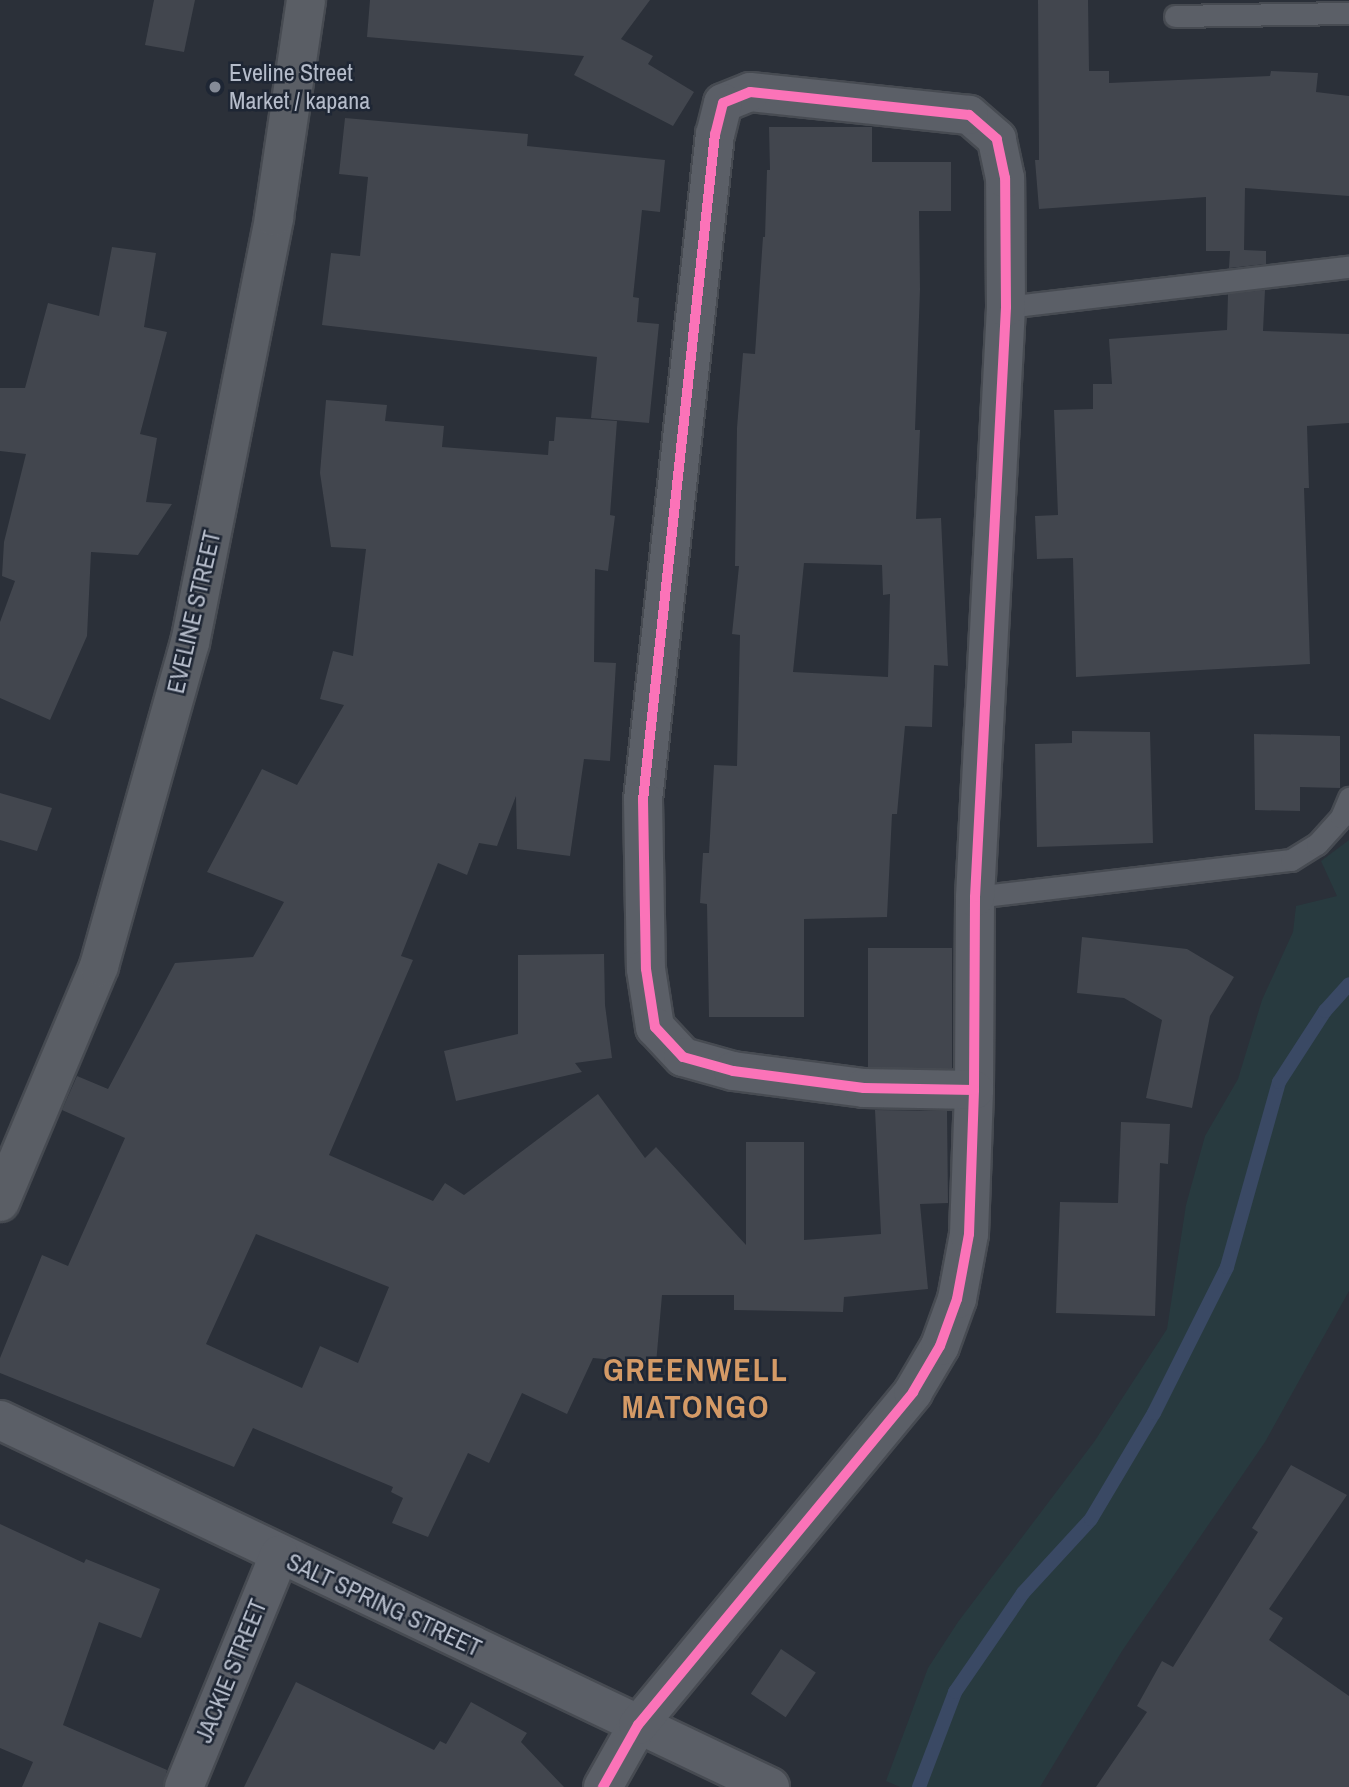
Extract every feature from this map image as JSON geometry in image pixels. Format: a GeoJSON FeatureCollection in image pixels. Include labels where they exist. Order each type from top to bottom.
{"type":"FeatureCollection","features":[{"type":"Feature","properties":{"kind":"street","name":"EVELINE STREET"},"geometry":{"type":"LineString","coordinates":[[0,1202],[99,966],[190,643],[274,217],[306,0]]}},
{"type":"Feature","properties":{"kind":"street"},"geometry":{"type":"LineString","coordinates":[[603,1787],[638,1725],[913,1392],[940,1346],[957,1299],[969,1234],[974,1090],[975,897],[1006,307],[1005,178],[997,139],[970,115],[750,92],[723,103],[715,134],[643,800],[646,969],[654,1027],[683,1057],[733,1071],[864,1088],[974,1090]]}},
{"type":"Feature","properties":{"kind":"street","name":"SALT SPRING STREET"},"geometry":{"type":"LineString","coordinates":[[0,1420],[770,1787]]}},
{"type":"Feature","properties":{"kind":"street","name":"JACKIE STREET"},"geometry":{"type":"LineString","coordinates":[[184,1787],[279,1555]]}},
{"type":"Feature","properties":{"kind":"lane"},"geometry":{"type":"LineString","coordinates":[[1175,16],[1349,13]]}},
{"type":"Feature","properties":{"kind":"lane"},"geometry":{"type":"LineString","coordinates":[[1006,307],[1349,267]]}},
{"type":"Feature","properties":{"kind":"lane"},"geometry":{"type":"LineString","coordinates":[[975,897],[1291,860],[1317,844],[1341,817],[1349,798]]}},
{"type":"Feature","properties":{"kind":"shaded area"},"geometry":{"type":"Polygon","coordinates":[[[1349,840],[1349,1291],[1265,1442],[1122,1651],[1040,1787],[900,1787],[886,1781],[928,1668],[958,1622],[1094,1442],[1167,1329],[1186,1205],[1205,1136],[1238,1079],[1262,1000],[1293,932],[1296,906],[1337,896],[1321,861],[1349,840]]]}},
{"type":"Feature","properties":{"kind":"building"},"geometry":{"type":"Polygon","coordinates":[[[154,0],[195,0],[184,52],[145,45],[154,0]]]}},
{"type":"Feature","properties":{"kind":"building"},"geometry":{"type":"Polygon","coordinates":[[[370,0],[650,0],[621,39],[653,56],[648,64],[694,92],[673,126],[574,75],[584,56],[367,37],[370,0]]]}},
{"type":"Feature","properties":{"kind":"building"},"geometry":{"type":"Polygon","coordinates":[[[1038,0],[1088,0],[1089,71],[1109,71],[1109,83],[1270,76],[1271,71],[1318,73],[1316,92],[1349,96],[1349,196],[1245,188],[1244,250],[1266,251],[1266,264],[1229,268],[1230,251],[1206,251],[1206,197],[1039,209],[1035,160],[1039,160],[1038,0]]]}},
{"type":"Feature","properties":{"kind":"building"},"geometry":{"type":"Polygon","coordinates":[[[345,118],[528,134],[527,146],[665,160],[660,212],[642,210],[633,297],[639,298],[637,322],[659,324],[649,423],[591,418],[597,357],[322,325],[331,253],[360,256],[368,177],[339,174],[345,118]]]}},
{"type":"Feature","properties":{"kind":"building"},"geometry":{"type":"Polygon","coordinates":[[[769,127],[872,127],[872,162],[951,162],[951,211],[919,211],[920,289],[915,430],[920,430],[916,519],[941,518],[948,666],[934,665],[932,727],[905,726],[897,814],[892,814],[887,917],[804,919],[804,1017],[709,1017],[707,904],[700,903],[703,853],[709,853],[714,765],[737,766],[740,635],[732,634],[739,566],[735,566],[737,428],[743,353],[755,354],[765,237],[767,170],[770,170],[769,127]],[[804,563],[793,672],[888,677],[890,594],[883,595],[882,565],[804,563]]]}},
{"type":"Feature","properties":{"kind":"building"},"geometry":{"type":"Polygon","coordinates":[[[112,247],[156,253],[144,327],[167,332],[140,434],[157,438],[146,502],[172,504],[138,555],[91,552],[87,636],[50,720],[0,698],[0,622],[15,581],[2,576],[4,542],[26,454],[0,451],[0,388],[25,388],[48,303],[99,316],[112,247]]]}},
{"type":"Feature","properties":{"kind":"building"},"geometry":{"type":"Polygon","coordinates":[[[1265,290],[1263,331],[1349,334],[1349,423],[1307,426],[1309,488],[1304,488],[1310,664],[1076,677],[1073,558],[1037,559],[1035,516],[1058,515],[1054,410],[1093,409],[1093,384],[1112,384],[1109,339],[1227,330],[1228,294],[1265,290]]]}},
{"type":"Feature","properties":{"kind":"building"},"geometry":{"type":"Polygon","coordinates":[[[326,400],[387,405],[385,421],[444,426],[442,447],[548,455],[549,441],[554,441],[556,417],[617,421],[610,515],[615,516],[608,571],[595,569],[594,662],[616,663],[610,761],[584,759],[570,856],[517,849],[516,796],[497,846],[479,843],[467,875],[438,863],[401,956],[413,960],[329,1155],[433,1201],[445,1183],[464,1195],[598,1094],[645,1158],[656,1147],[746,1245],[746,1142],[804,1142],[804,1240],[881,1234],[875,1110],[947,1111],[948,1203],[920,1204],[928,1289],[844,1297],[843,1312],[734,1310],[734,1295],[662,1295],[656,1364],[593,1358],[567,1414],[522,1393],[489,1463],[468,1453],[428,1537],[392,1523],[403,1498],[391,1492],[393,1487],[253,1428],[234,1467],[0,1373],[0,1358],[42,1255],[68,1266],[125,1138],[62,1110],[77,1076],[108,1089],[175,963],[253,957],[284,902],[207,872],[262,769],[297,785],[344,705],[320,699],[333,651],[353,656],[366,549],[331,547],[320,473],[326,400]],[[256,1234],[206,1344],[302,1388],[320,1346],[358,1363],[389,1287],[256,1234]]]}},
{"type":"Feature","properties":{"kind":"building"},"geometry":{"type":"Polygon","coordinates":[[[1072,731],[1150,732],[1153,843],[1037,847],[1035,744],[1072,743],[1072,731]]]}},
{"type":"Feature","properties":{"kind":"building"},"geometry":{"type":"Polygon","coordinates":[[[1254,734],[1340,736],[1340,788],[1300,787],[1300,811],[1255,810],[1254,734]]]}},
{"type":"Feature","properties":{"kind":"building"},"geometry":{"type":"Polygon","coordinates":[[[0,793],[52,808],[37,851],[0,840],[0,793]]]}},
{"type":"Feature","properties":{"kind":"building"},"geometry":{"type":"Polygon","coordinates":[[[1082,937],[1187,949],[1234,977],[1210,1016],[1192,1108],[1146,1098],[1162,1020],[1124,998],[1077,993],[1082,937]]]}},
{"type":"Feature","properties":{"kind":"building"},"geometry":{"type":"Polygon","coordinates":[[[868,948],[952,948],[952,1068],[868,1068],[868,948]]]}},
{"type":"Feature","properties":{"kind":"building"},"geometry":{"type":"Polygon","coordinates":[[[604,954],[605,1005],[612,1058],[575,1063],[582,1072],[456,1101],[444,1051],[518,1034],[518,955],[604,954]]]}},
{"type":"Feature","properties":{"kind":"building"},"geometry":{"type":"Polygon","coordinates":[[[1121,1122],[1170,1124],[1168,1164],[1160,1163],[1155,1316],[1056,1313],[1060,1202],[1118,1203],[1121,1122]]]}},
{"type":"Feature","properties":{"kind":"building"},"geometry":{"type":"Polygon","coordinates":[[[1291,1465],[1347,1495],[1269,1609],[1283,1618],[1269,1640],[1349,1696],[1349,1787],[1096,1787],[1147,1712],[1137,1706],[1162,1661],[1173,1667],[1258,1532],[1252,1528],[1291,1465]]]}},
{"type":"Feature","properties":{"kind":"building"},"geometry":{"type":"Polygon","coordinates":[[[0,1524],[84,1563],[86,1559],[160,1589],[141,1638],[99,1622],[63,1725],[167,1770],[163,1787],[22,1787],[33,1762],[0,1748],[0,1524]]]}},
{"type":"Feature","properties":{"kind":"building"},"geometry":{"type":"Polygon","coordinates":[[[781,1649],[816,1672],[786,1717],[751,1694],[781,1649]]]}},
{"type":"Feature","properties":{"kind":"building"},"geometry":{"type":"Polygon","coordinates":[[[296,1682],[434,1750],[440,1741],[446,1744],[471,1702],[527,1733],[521,1742],[564,1787],[244,1787],[296,1682]]]}},
{"type":"Feature","properties":{"kind":"waterway"},"geometry":{"type":"LineString","coordinates":[[919,1787],[955,1692],[1023,1593],[1091,1519],[1154,1413],[1227,1267],[1279,1082],[1325,1011],[1349,984]]}},
{"type":"Feature","properties":{"kind":"cycle path"},"geometry":{"type":"LineString","coordinates":[[603,1787],[638,1725],[913,1392],[940,1346],[957,1299],[969,1234],[974,1090],[975,897],[1006,307],[1005,178],[997,139],[969,115],[750,92],[723,103],[715,134],[643,800],[646,969],[655,1027],[683,1057],[733,1071],[864,1088],[974,1090]]}},
{"type":"Feature","properties":{"kind":"place","name":"Eveline Street Market / kapana"},"geometry":{"type":"Point","coordinates":[215,87]}},
{"type":"Feature","properties":{"kind":"district","name":"GREENWELL MATONGO"},"geometry":{"type":"Point","coordinates":[696,1390]}}]}
